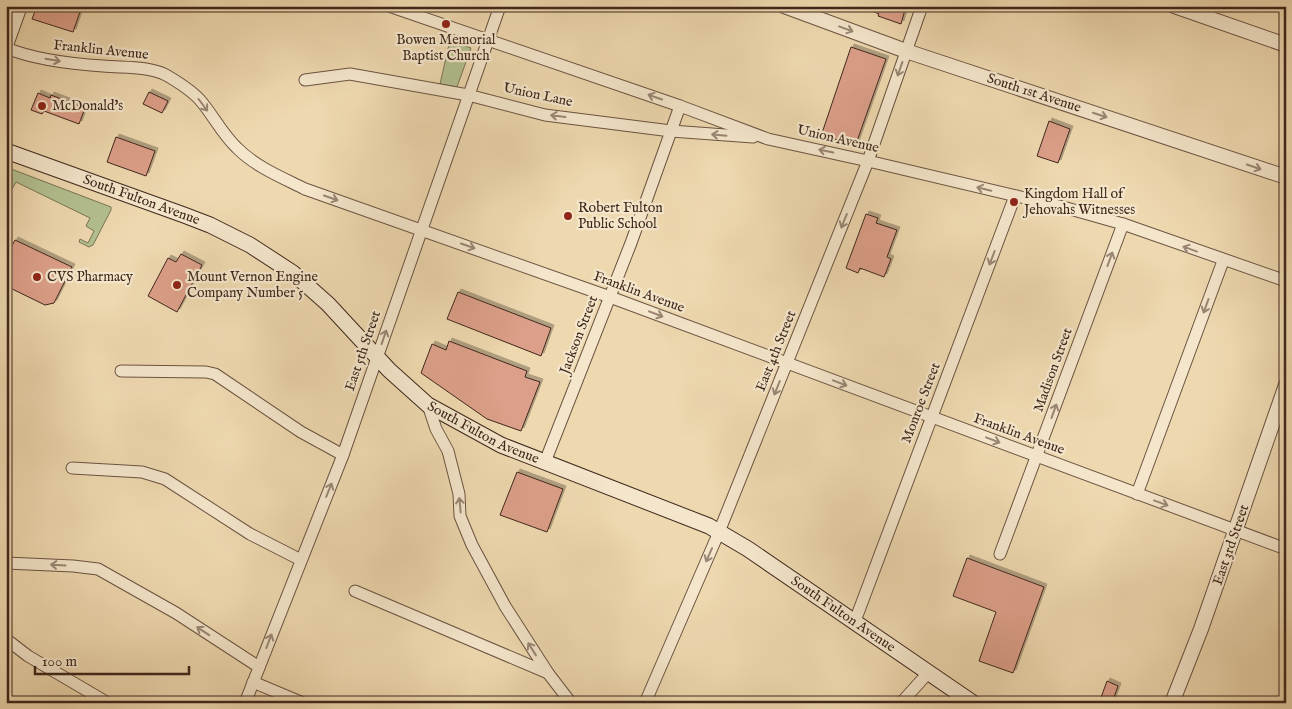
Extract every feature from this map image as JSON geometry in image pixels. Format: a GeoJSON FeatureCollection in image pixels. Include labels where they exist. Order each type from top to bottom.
{"type":"FeatureCollection","features":[{"type":"Feature","properties":{"kind":"main road","name":"South Fulton Avenue"},"geometry":{"type":"LineString","coordinates":[[6,151],[184,215],[250,246],[293,273],[310,287],[389,370],[428,405],[501,445],[709,526],[748,549],[856,621],[973,703]]}},
{"type":"Feature","properties":{"kind":"street"},"geometry":{"type":"LineString","coordinates":[[6,46],[20,6]]}},
{"type":"Feature","properties":{"kind":"street","name":"Union Avenue"},"geometry":{"type":"LineString","coordinates":[[390,6],[680,106],[768,139],[1064,207],[1123,224],[1286,282]]}},
{"type":"Feature","properties":{"kind":"street","name":"East 5th Street"},"geometry":{"type":"LineString","coordinates":[[245,703],[343,455],[500,6]]}},
{"type":"Feature","properties":{"kind":"street","name":"South 1st Avenue"},"geometry":{"type":"LineString","coordinates":[[784,6],[906,51],[1286,178]]}},
{"type":"Feature","properties":{"kind":"street","name":"East 4th Street"},"geometry":{"type":"LineString","coordinates":[[645,703],[719,532],[868,161],[922,6]]}},
{"type":"Feature","properties":{"kind":"street"},"geometry":{"type":"LineString","coordinates":[[1174,6],[1286,45]]}},
{"type":"Feature","properties":{"kind":"street","name":"Franklin Avenue"},"geometry":{"type":"LineString","coordinates":[[6,46],[21,54],[53,60],[152,70],[164,74],[182,84],[200,100],[216,124],[236,148],[263,169],[305,189],[610,296],[1286,549]]}},
{"type":"Feature","properties":{"kind":"street","name":"Union Lane"},"geometry":{"type":"LineString","coordinates":[[305,80],[350,74],[468,95],[545,115],[671,131],[768,139]]}},
{"type":"Feature","properties":{"kind":"street","name":"Jackson Street"},"geometry":{"type":"LineString","coordinates":[[545,462],[610,296],[680,106]]}},
{"type":"Feature","properties":{"kind":"street","name":"Monroe Street"},"geometry":{"type":"LineString","coordinates":[[856,621],[1015,196]]}},
{"type":"Feature","properties":{"kind":"street","name":"Madison Street"},"geometry":{"type":"LineString","coordinates":[[1000,554],[1123,224]]}},
{"type":"Feature","properties":{"kind":"street"},"geometry":{"type":"LineString","coordinates":[[1137,494],[1223,260]]}},
{"type":"Feature","properties":{"kind":"street"},"geometry":{"type":"LineString","coordinates":[[121,371],[206,372],[215,374],[301,432],[343,455]]}},
{"type":"Feature","properties":{"kind":"street","name":"East 3rd Street"},"geometry":{"type":"LineString","coordinates":[[1172,703],[1201,629],[1286,386]]}},
{"type":"Feature","properties":{"kind":"street"},"geometry":{"type":"LineString","coordinates":[[428,405],[436,429],[448,452],[459,494],[460,516],[465,531],[505,606],[548,673],[571,703]]}},
{"type":"Feature","properties":{"kind":"street"},"geometry":{"type":"LineString","coordinates":[[72,468],[142,472],[165,479],[250,534],[301,560]]}},
{"type":"Feature","properties":{"kind":"street"},"geometry":{"type":"LineString","coordinates":[[6,563],[98,569],[176,613],[259,667]]}},
{"type":"Feature","properties":{"kind":"street"},"geometry":{"type":"LineString","coordinates":[[355,591],[548,673]]}},
{"type":"Feature","properties":{"kind":"street"},"geometry":{"type":"LineString","coordinates":[[6,639],[28,656],[108,703]]}},
{"type":"Feature","properties":{"kind":"street"},"geometry":{"type":"LineString","coordinates":[[901,703],[928,673]]}},
{"type":"Feature","properties":{"kind":"street"},"geometry":{"type":"LineString","coordinates":[[253,682],[303,703]]}},
{"type":"Feature","properties":{"kind":"green space"},"geometry":{"type":"Polygon","coordinates":[[[450,40],[471,48],[457,87],[440,84],[450,40]]]}},
{"type":"Feature","properties":{"kind":"green space"},"geometry":{"type":"Polygon","coordinates":[[[6,167],[111,207],[93,245],[89,247],[79,242],[80,239],[88,243],[94,231],[86,226],[90,218],[16,182],[12,189],[6,186],[6,167]]]}},
{"type":"Feature","properties":{"kind":"building"},"geometry":{"type":"Polygon","coordinates":[[[37,6],[82,6],[73,32],[32,19],[37,6]]]}},
{"type":"Feature","properties":{"kind":"building"},"geometry":{"type":"Polygon","coordinates":[[[860,6],[906,6],[901,24],[878,16],[879,14],[860,6]]]}},
{"type":"Feature","properties":{"kind":"building"},"geometry":{"type":"Polygon","coordinates":[[[851,47],[886,59],[856,144],[821,136],[851,47]]]}},
{"type":"Feature","properties":{"kind":"building"},"geometry":{"type":"Polygon","coordinates":[[[149,92],[168,101],[162,113],[143,104],[149,92]]]}},
{"type":"Feature","properties":{"kind":"building"},"geometry":{"type":"Polygon","coordinates":[[[38,93],[50,98],[51,95],[85,108],[79,124],[44,111],[42,114],[31,110],[38,93]]]}},
{"type":"Feature","properties":{"kind":"building"},"geometry":{"type":"Polygon","coordinates":[[[1049,121],[1070,129],[1058,163],[1037,156],[1049,121]]]}},
{"type":"Feature","properties":{"kind":"building"},"geometry":{"type":"Polygon","coordinates":[[[116,137],[155,151],[146,176],[107,162],[116,137]]]}},
{"type":"Feature","properties":{"kind":"building"},"geometry":{"type":"Polygon","coordinates":[[[866,214],[878,218],[876,223],[897,230],[887,257],[891,259],[884,277],[860,268],[858,273],[846,268],[866,214]]]}},
{"type":"Feature","properties":{"kind":"building","name":"CVS Pharmacy"},"geometry":{"type":"Polygon","coordinates":[[[15,240],[72,267],[54,303],[45,305],[6,286],[6,257],[15,240]]]}},
{"type":"Feature","properties":{"kind":"building"},"geometry":{"type":"Polygon","coordinates":[[[181,254],[202,265],[177,312],[148,296],[168,258],[176,262],[181,254]]]}},
{"type":"Feature","properties":{"kind":"building"},"geometry":{"type":"Polygon","coordinates":[[[458,292],[551,328],[541,356],[447,319],[458,292]]]}},
{"type":"Feature","properties":{"kind":"building"},"geometry":{"type":"Polygon","coordinates":[[[449,341],[527,371],[525,377],[540,382],[521,431],[487,419],[421,373],[432,344],[446,350],[449,341]]]}},
{"type":"Feature","properties":{"kind":"building"},"geometry":{"type":"Polygon","coordinates":[[[517,472],[563,489],[547,532],[500,515],[517,472]]]}},
{"type":"Feature","properties":{"kind":"building"},"geometry":{"type":"Polygon","coordinates":[[[967,558],[1044,587],[1013,673],[979,661],[996,612],[953,596],[967,558]]]}},
{"type":"Feature","properties":{"kind":"building"},"geometry":{"type":"Polygon","coordinates":[[[1107,681],[1118,686],[1112,703],[1099,703],[1107,681]]]}},
{"type":"Feature","properties":{"kind":"place","name":"Bowen Memorial Baptist Church"},"geometry":{"type":"Point","coordinates":[446,24]}},
{"type":"Feature","properties":{"kind":"place","name":"McDonald's"},"geometry":{"type":"Point","coordinates":[42,106]}},
{"type":"Feature","properties":{"kind":"place","name":"Kingdom Hall of Jehovahs Witnesses"},"geometry":{"type":"Point","coordinates":[1014,202]}},
{"type":"Feature","properties":{"kind":"place","name":"Robert Fulton Public School"},"geometry":{"type":"Point","coordinates":[568,216]}},
{"type":"Feature","properties":{"kind":"place","name":"CVS Pharmacy"},"geometry":{"type":"Point","coordinates":[37,277]}},
{"type":"Feature","properties":{"kind":"place","name":"Mount Vernon Engine Company Number 5"},"geometry":{"type":"Point","coordinates":[177,285]}}]}
